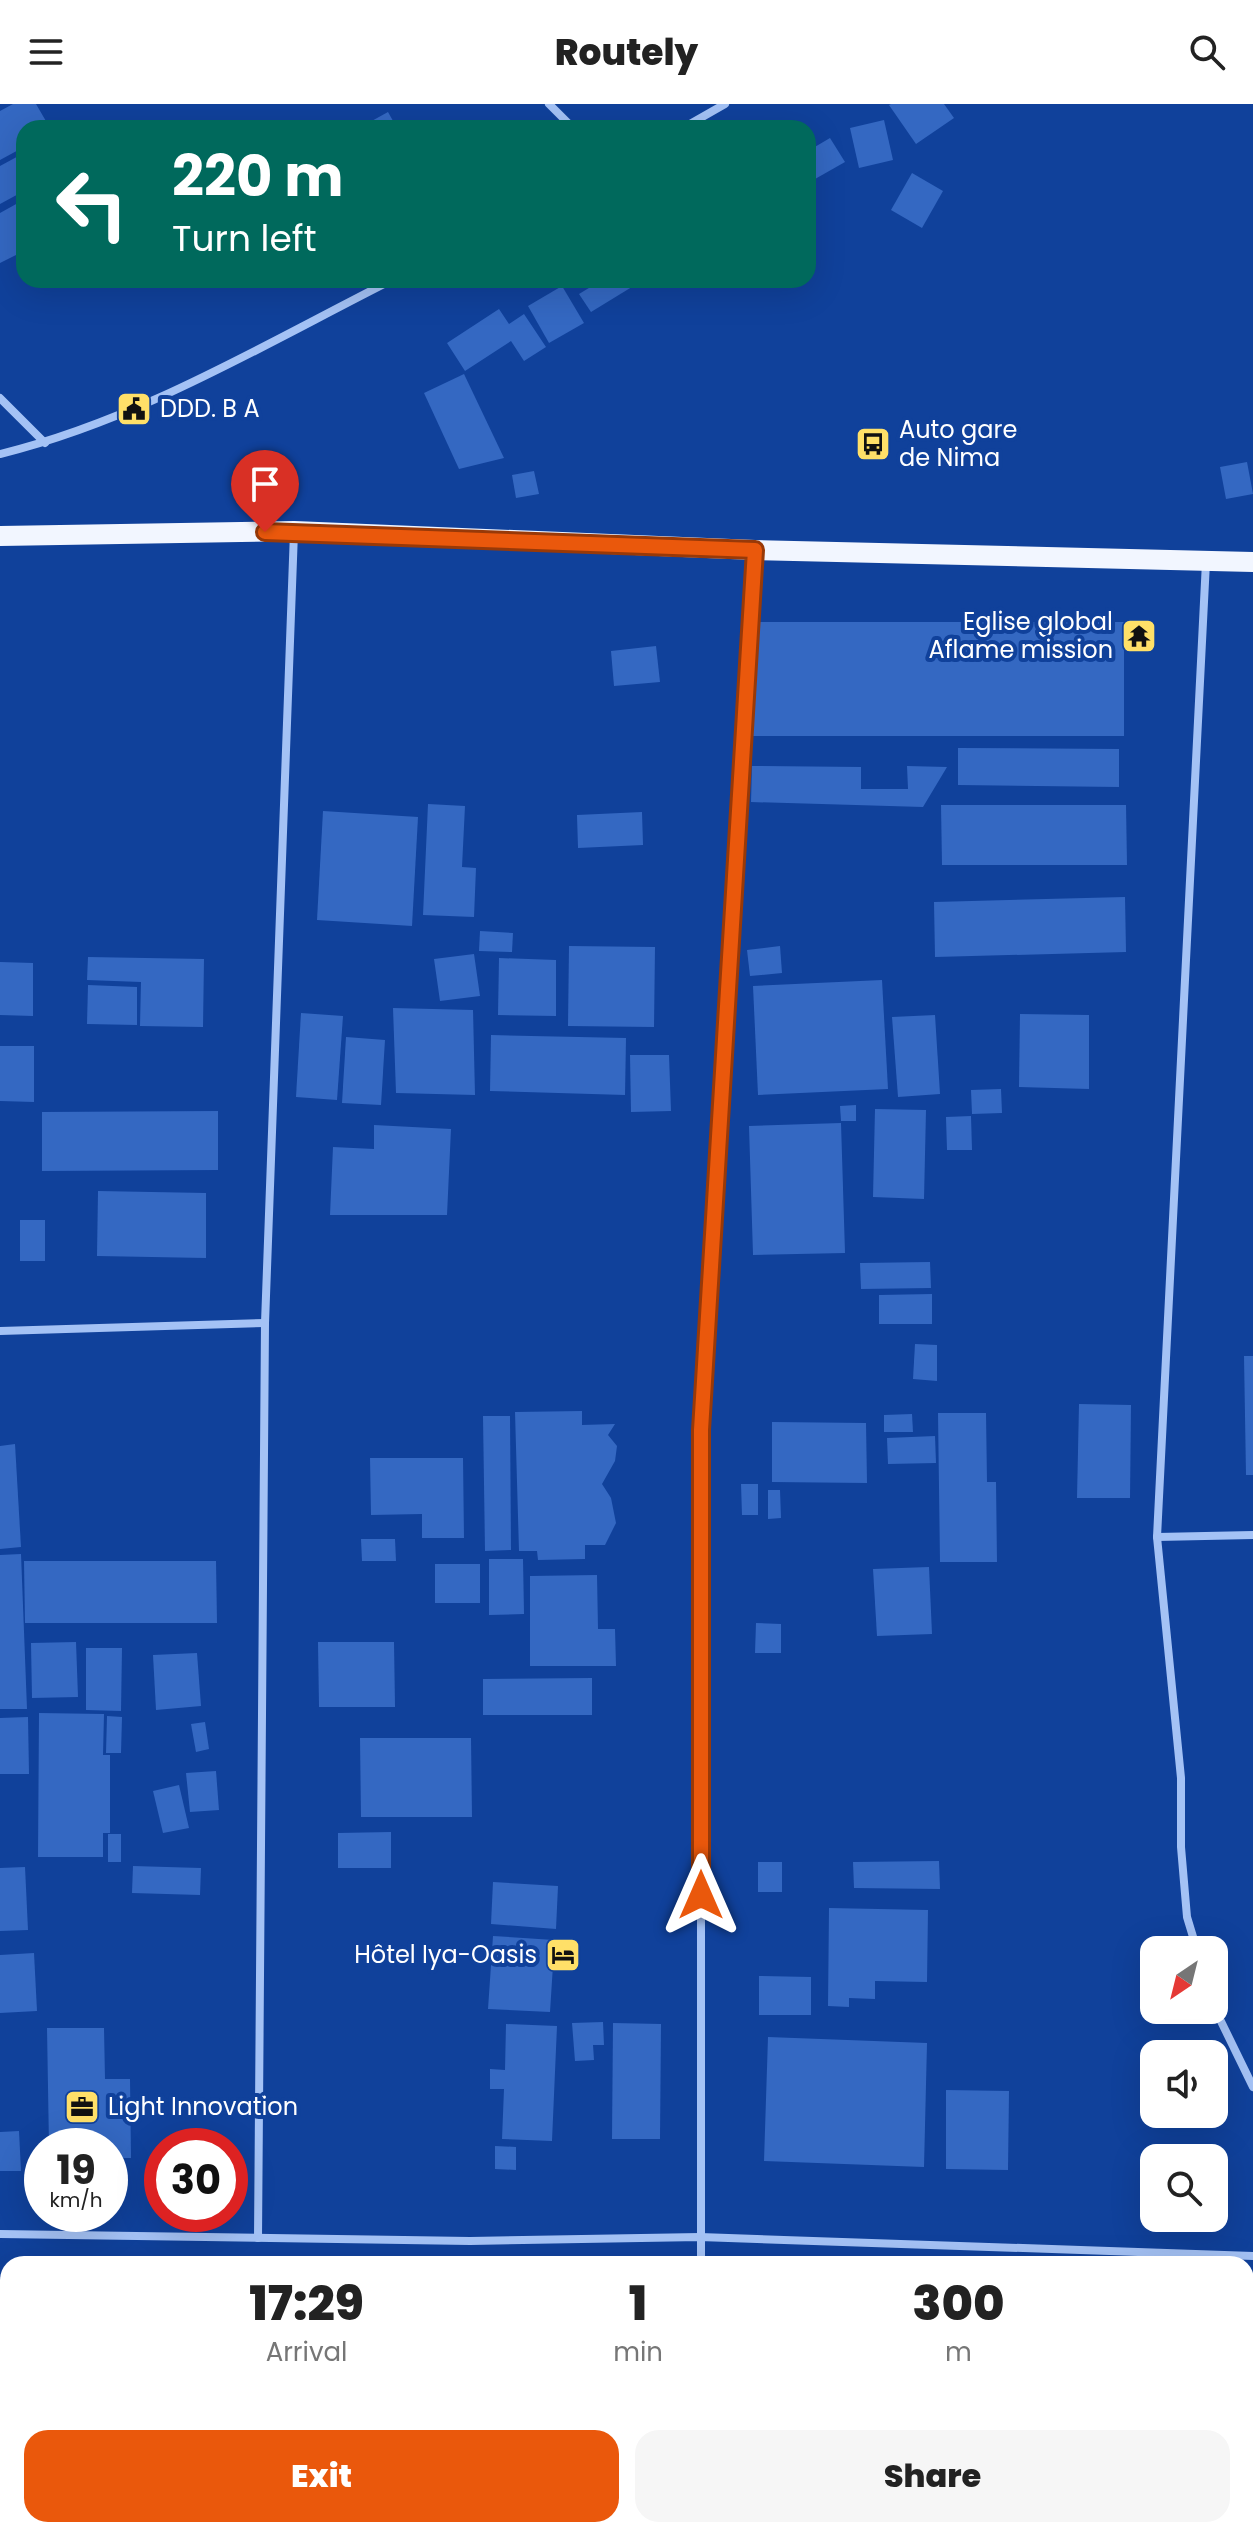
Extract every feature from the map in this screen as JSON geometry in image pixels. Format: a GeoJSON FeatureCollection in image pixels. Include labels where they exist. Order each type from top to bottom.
{"type":"FeatureCollection","features":[{"type":"Feature","properties":{"kind":"main road"},"geometry":{"type":"LineString","coordinates":[[0,536],[294,531],[755,550],[1253,562]]}},
{"type":"Feature","properties":{"kind":"street"},"geometry":{"type":"LineString","coordinates":[[549,104],[565,120]]}},
{"type":"Feature","properties":{"kind":"street"},"geometry":{"type":"LineString","coordinates":[[697,120],[725,104]]}},
{"type":"Feature","properties":{"kind":"street"},"geometry":{"type":"LineString","coordinates":[[0,454],[45,443],[143,406],[376,288]]}},
{"type":"Feature","properties":{"kind":"street"},"geometry":{"type":"LineString","coordinates":[[0,398],[45,443]]}},
{"type":"Feature","properties":{"kind":"street"},"geometry":{"type":"LineString","coordinates":[[258,2238],[265,1323],[294,531]]}},
{"type":"Feature","properties":{"kind":"street"},"geometry":{"type":"LineString","coordinates":[[701,2256],[701,1430],[755,550]]}},
{"type":"Feature","properties":{"kind":"street"},"geometry":{"type":"LineString","coordinates":[[1193,1936],[1187,1917],[1181,1847],[1181,1778],[1157,1537],[1206,561]]}},
{"type":"Feature","properties":{"kind":"street"},"geometry":{"type":"LineString","coordinates":[[0,1331],[265,1323]]}},
{"type":"Feature","properties":{"kind":"street"},"geometry":{"type":"LineString","coordinates":[[1157,1537],[1253,1535]]}},
{"type":"Feature","properties":{"kind":"street"},"geometry":{"type":"LineString","coordinates":[[1222,2024],[1253,2087]]}},
{"type":"Feature","properties":{"kind":"street"},"geometry":{"type":"LineString","coordinates":[[0,2234],[470,2241],[700,2237],[1253,2256]]}},
{"type":"Feature","properties":{"kind":"building"},"geometry":{"type":"Polygon","coordinates":[[[13,104],[36,104],[45,120],[16,120],[16,151],[0,160],[0,111],[13,104]]]}},
{"type":"Feature","properties":{"kind":"building"},"geometry":{"type":"Polygon","coordinates":[[[891,104],[944,104],[954,118],[916,144],[891,104]]]}},
{"type":"Feature","properties":{"kind":"building"},"geometry":{"type":"Polygon","coordinates":[[[388,112],[392,120],[374,120],[388,112]]]}},
{"type":"Feature","properties":{"kind":"building"},"geometry":{"type":"Polygon","coordinates":[[[884,120],[893,160],[859,168],[850,128],[884,120]]]}},
{"type":"Feature","properties":{"kind":"building"},"geometry":{"type":"Polygon","coordinates":[[[830,138],[845,162],[816,178],[816,146],[830,138]]]}},
{"type":"Feature","properties":{"kind":"building"},"geometry":{"type":"Polygon","coordinates":[[[16,157],[16,195],[0,204],[0,166],[16,157]]]}},
{"type":"Feature","properties":{"kind":"building"},"geometry":{"type":"Polygon","coordinates":[[[912,173],[943,191],[922,228],[891,210],[912,173]]]}},
{"type":"Feature","properties":{"kind":"building"},"geometry":{"type":"Polygon","coordinates":[[[16,204],[16,255],[0,263],[0,213],[16,204]]]}},
{"type":"Feature","properties":{"kind":"building"},"geometry":{"type":"Polygon","coordinates":[[[563,288],[584,323],[549,343],[528,306],[563,288]]]}},
{"type":"Feature","properties":{"kind":"building"},"geometry":{"type":"Polygon","coordinates":[[[589,288],[630,288],[591,312],[579,294],[589,288]]]}},
{"type":"Feature","properties":{"kind":"building"},"geometry":{"type":"Polygon","coordinates":[[[499,309],[509,324],[524,314],[546,347],[524,361],[511,341],[465,371],[447,343],[499,309]]]}},
{"type":"Feature","properties":{"kind":"building"},"geometry":{"type":"Polygon","coordinates":[[[464,374],[504,458],[459,469],[424,393],[464,374]]]}},
{"type":"Feature","properties":{"kind":"building"},"geometry":{"type":"Polygon","coordinates":[[[1247,462],[1253,494],[1226,499],[1220,467],[1247,462]]]}},
{"type":"Feature","properties":{"kind":"building"},"geometry":{"type":"Polygon","coordinates":[[[534,471],[539,494],[516,498],[512,475],[534,471]]]}},
{"type":"Feature","properties":{"kind":"building"},"geometry":{"type":"Polygon","coordinates":[[[751,622],[1124,622],[1124,736],[752,736],[751,622]]]}},
{"type":"Feature","properties":{"kind":"building"},"geometry":{"type":"Polygon","coordinates":[[[656,646],[660,682],[614,686],[611,651],[656,646]]]}},
{"type":"Feature","properties":{"kind":"building"},"geometry":{"type":"Polygon","coordinates":[[[958,748],[1119,749],[1119,787],[958,785],[958,748]]]}},
{"type":"Feature","properties":{"kind":"building"},"geometry":{"type":"Polygon","coordinates":[[[752,766],[861,767],[861,789],[908,789],[907,766],[947,767],[923,807],[751,802],[752,766]]]}},
{"type":"Feature","properties":{"kind":"building"},"geometry":{"type":"Polygon","coordinates":[[[428,804],[465,806],[462,867],[476,868],[474,917],[423,915],[428,804]]]}},
{"type":"Feature","properties":{"kind":"building"},"geometry":{"type":"Polygon","coordinates":[[[941,805],[1126,805],[1127,865],[942,865],[941,805]]]}},
{"type":"Feature","properties":{"kind":"building"},"geometry":{"type":"Polygon","coordinates":[[[323,811],[418,817],[412,926],[317,920],[323,811]]]}},
{"type":"Feature","properties":{"kind":"building"},"geometry":{"type":"Polygon","coordinates":[[[642,812],[643,845],[578,848],[577,815],[642,812]]]}},
{"type":"Feature","properties":{"kind":"building"},"geometry":{"type":"Polygon","coordinates":[[[1125,897],[1126,952],[935,957],[934,902],[1125,897]]]}},
{"type":"Feature","properties":{"kind":"building"},"geometry":{"type":"Polygon","coordinates":[[[480,931],[513,933],[512,952],[479,951],[480,931]]]}},
{"type":"Feature","properties":{"kind":"building"},"geometry":{"type":"Polygon","coordinates":[[[569,946],[655,947],[654,1027],[568,1026],[569,946]]]}},
{"type":"Feature","properties":{"kind":"building"},"geometry":{"type":"Polygon","coordinates":[[[780,946],[782,973],[750,976],[747,950],[780,946]]]}},
{"type":"Feature","properties":{"kind":"building"},"geometry":{"type":"Polygon","coordinates":[[[474,954],[480,996],[440,1001],[434,959],[474,954]]]}},
{"type":"Feature","properties":{"kind":"building"},"geometry":{"type":"Polygon","coordinates":[[[88,957],[204,959],[203,1027],[140,1026],[141,982],[87,980],[88,957]]]}},
{"type":"Feature","properties":{"kind":"building"},"geometry":{"type":"Polygon","coordinates":[[[499,958],[556,960],[556,1016],[498,1015],[499,958]]]}},
{"type":"Feature","properties":{"kind":"building"},"geometry":{"type":"Polygon","coordinates":[[[0,962],[33,963],[33,1016],[0,1015],[0,962]]]}},
{"type":"Feature","properties":{"kind":"building"},"geometry":{"type":"Polygon","coordinates":[[[882,980],[888,1089],[758,1095],[753,986],[882,980]]]}},
{"type":"Feature","properties":{"kind":"building"},"geometry":{"type":"Polygon","coordinates":[[[88,985],[137,987],[137,1025],[87,1024],[88,985]]]}},
{"type":"Feature","properties":{"kind":"building"},"geometry":{"type":"Polygon","coordinates":[[[393,1008],[473,1010],[475,1095],[396,1093],[393,1008]]]}},
{"type":"Feature","properties":{"kind":"building"},"geometry":{"type":"Polygon","coordinates":[[[301,1013],[343,1016],[337,1100],[296,1097],[301,1013]]]}},
{"type":"Feature","properties":{"kind":"building"},"geometry":{"type":"Polygon","coordinates":[[[1020,1014],[1089,1015],[1089,1089],[1019,1087],[1020,1014]]]}},
{"type":"Feature","properties":{"kind":"building"},"geometry":{"type":"Polygon","coordinates":[[[935,1015],[940,1094],[898,1097],[892,1017],[935,1015]]]}},
{"type":"Feature","properties":{"kind":"building"},"geometry":{"type":"Polygon","coordinates":[[[491,1035],[626,1038],[625,1095],[490,1091],[491,1035]]]}},
{"type":"Feature","properties":{"kind":"building"},"geometry":{"type":"Polygon","coordinates":[[[346,1037],[385,1040],[381,1105],[342,1103],[346,1037]]]}},
{"type":"Feature","properties":{"kind":"building"},"geometry":{"type":"Polygon","coordinates":[[[0,1046],[34,1046],[34,1102],[0,1101],[0,1046]]]}},
{"type":"Feature","properties":{"kind":"building"},"geometry":{"type":"Polygon","coordinates":[[[630,1055],[669,1055],[671,1111],[631,1112],[630,1055]]]}},
{"type":"Feature","properties":{"kind":"building"},"geometry":{"type":"Polygon","coordinates":[[[1001,1089],[1002,1113],[972,1114],[971,1090],[1001,1089]]]}},
{"type":"Feature","properties":{"kind":"building"},"geometry":{"type":"Polygon","coordinates":[[[856,1105],[856,1121],[841,1121],[840,1106],[856,1105]]]}},
{"type":"Feature","properties":{"kind":"building"},"geometry":{"type":"Polygon","coordinates":[[[875,1109],[926,1110],[924,1199],[873,1197],[875,1109]]]}},
{"type":"Feature","properties":{"kind":"building"},"geometry":{"type":"Polygon","coordinates":[[[218,1111],[218,1170],[42,1171],[42,1112],[218,1111]]]}},
{"type":"Feature","properties":{"kind":"building"},"geometry":{"type":"Polygon","coordinates":[[[971,1116],[972,1150],[947,1150],[946,1117],[971,1116]]]}},
{"type":"Feature","properties":{"kind":"building"},"geometry":{"type":"Polygon","coordinates":[[[841,1123],[845,1253],[753,1255],[749,1126],[841,1123]]]}},
{"type":"Feature","properties":{"kind":"building"},"geometry":{"type":"Polygon","coordinates":[[[374,1125],[451,1129],[447,1215],[330,1215],[333,1147],[374,1149],[374,1125]]]}},
{"type":"Feature","properties":{"kind":"building"},"geometry":{"type":"Polygon","coordinates":[[[98,1191],[206,1193],[206,1258],[97,1256],[98,1191]]]}},
{"type":"Feature","properties":{"kind":"building"},"geometry":{"type":"Polygon","coordinates":[[[20,1220],[45,1220],[45,1261],[20,1261],[20,1220]]]}},
{"type":"Feature","properties":{"kind":"building"},"geometry":{"type":"Polygon","coordinates":[[[930,1262],[931,1288],[861,1289],[860,1263],[930,1262]]]}},
{"type":"Feature","properties":{"kind":"building"},"geometry":{"type":"Polygon","coordinates":[[[932,1294],[932,1324],[879,1324],[879,1295],[932,1294]]]}},
{"type":"Feature","properties":{"kind":"building"},"geometry":{"type":"Polygon","coordinates":[[[915,1344],[937,1345],[937,1381],[913,1379],[915,1344]]]}},
{"type":"Feature","properties":{"kind":"building"},"geometry":{"type":"Polygon","coordinates":[[[1244,1356],[1253,1356],[1253,1475],[1246,1475],[1244,1356]]]}},
{"type":"Feature","properties":{"kind":"building"},"geometry":{"type":"Polygon","coordinates":[[[1079,1404],[1131,1405],[1130,1498],[1077,1498],[1079,1404]]]}},
{"type":"Feature","properties":{"kind":"building"},"geometry":{"type":"Polygon","coordinates":[[[582,1411],[582,1425],[615,1424],[608,1435],[617,1446],[615,1461],[602,1484],[611,1498],[616,1523],[605,1545],[585,1545],[585,1559],[538,1560],[537,1551],[519,1551],[515,1412],[582,1411]]]}},
{"type":"Feature","properties":{"kind":"building"},"geometry":{"type":"Polygon","coordinates":[[[938,1413],[986,1413],[987,1482],[996,1482],[997,1562],[940,1562],[938,1413]]]}},
{"type":"Feature","properties":{"kind":"building"},"geometry":{"type":"Polygon","coordinates":[[[912,1414],[913,1432],[884,1432],[884,1415],[912,1414]]]}},
{"type":"Feature","properties":{"kind":"building"},"geometry":{"type":"Polygon","coordinates":[[[483,1416],[510,1416],[511,1550],[485,1551],[483,1416]]]}},
{"type":"Feature","properties":{"kind":"building"},"geometry":{"type":"Polygon","coordinates":[[[772,1422],[866,1423],[867,1483],[772,1482],[772,1422]]]}},
{"type":"Feature","properties":{"kind":"building"},"geometry":{"type":"Polygon","coordinates":[[[935,1436],[936,1463],[888,1464],[887,1438],[935,1436]]]}},
{"type":"Feature","properties":{"kind":"building"},"geometry":{"type":"Polygon","coordinates":[[[15,1444],[21,1547],[0,1549],[0,1446],[15,1444]]]}},
{"type":"Feature","properties":{"kind":"building"},"geometry":{"type":"Polygon","coordinates":[[[370,1458],[463,1458],[464,1538],[422,1538],[422,1514],[371,1515],[370,1458]]]}},
{"type":"Feature","properties":{"kind":"building"},"geometry":{"type":"Polygon","coordinates":[[[741,1484],[758,1484],[758,1515],[742,1515],[741,1484]]]}},
{"type":"Feature","properties":{"kind":"building"},"geometry":{"type":"Polygon","coordinates":[[[768,1490],[780,1490],[781,1518],[768,1519],[768,1490]]]}},
{"type":"Feature","properties":{"kind":"building"},"geometry":{"type":"Polygon","coordinates":[[[361,1539],[395,1539],[396,1561],[362,1561],[361,1539]]]}},
{"type":"Feature","properties":{"kind":"building"},"geometry":{"type":"Polygon","coordinates":[[[21,1554],[27,1709],[0,1709],[0,1555],[21,1554]]]}},
{"type":"Feature","properties":{"kind":"building"},"geometry":{"type":"Polygon","coordinates":[[[489,1559],[523,1559],[524,1614],[489,1615],[489,1559]]]}},
{"type":"Feature","properties":{"kind":"building"},"geometry":{"type":"Polygon","coordinates":[[[24,1561],[216,1561],[217,1623],[25,1623],[24,1561]]]}},
{"type":"Feature","properties":{"kind":"building"},"geometry":{"type":"Polygon","coordinates":[[[435,1564],[480,1564],[480,1603],[435,1603],[435,1564]]]}},
{"type":"Feature","properties":{"kind":"building"},"geometry":{"type":"Polygon","coordinates":[[[929,1567],[932,1634],[877,1636],[873,1569],[929,1567]]]}},
{"type":"Feature","properties":{"kind":"building"},"geometry":{"type":"Polygon","coordinates":[[[597,1575],[598,1629],[615,1629],[616,1666],[530,1666],[530,1576],[597,1575]]]}},
{"type":"Feature","properties":{"kind":"building"},"geometry":{"type":"Polygon","coordinates":[[[756,1623],[781,1624],[781,1653],[755,1653],[756,1623]]]}},
{"type":"Feature","properties":{"kind":"building"},"geometry":{"type":"Polygon","coordinates":[[[76,1642],[78,1697],[32,1698],[31,1643],[76,1642]]]}},
{"type":"Feature","properties":{"kind":"building"},"geometry":{"type":"Polygon","coordinates":[[[318,1642],[394,1642],[395,1707],[319,1707],[318,1642]]]}},
{"type":"Feature","properties":{"kind":"building"},"geometry":{"type":"Polygon","coordinates":[[[86,1648],[122,1648],[121,1711],[86,1710],[86,1648]]]}},
{"type":"Feature","properties":{"kind":"building"},"geometry":{"type":"Polygon","coordinates":[[[197,1653],[201,1706],[156,1710],[153,1655],[197,1653]]]}},
{"type":"Feature","properties":{"kind":"building"},"geometry":{"type":"Polygon","coordinates":[[[592,1678],[592,1715],[483,1715],[483,1679],[592,1678]]]}},
{"type":"Feature","properties":{"kind":"building"},"geometry":{"type":"Polygon","coordinates":[[[39,1713],[104,1714],[103,1755],[110,1755],[110,1833],[103,1833],[103,1857],[38,1857],[39,1713]]]}},
{"type":"Feature","properties":{"kind":"building"},"geometry":{"type":"Polygon","coordinates":[[[107,1716],[122,1717],[121,1753],[106,1753],[107,1716]]]}},
{"type":"Feature","properties":{"kind":"building"},"geometry":{"type":"Polygon","coordinates":[[[28,1717],[29,1774],[0,1774],[0,1718],[28,1717]]]}},
{"type":"Feature","properties":{"kind":"building"},"geometry":{"type":"Polygon","coordinates":[[[205,1722],[209,1749],[196,1752],[191,1724],[205,1722]]]}},
{"type":"Feature","properties":{"kind":"building"},"geometry":{"type":"Polygon","coordinates":[[[360,1738],[471,1738],[472,1817],[361,1817],[360,1738]]]}},
{"type":"Feature","properties":{"kind":"building"},"geometry":{"type":"Polygon","coordinates":[[[216,1771],[219,1810],[190,1812],[186,1773],[216,1771]]]}},
{"type":"Feature","properties":{"kind":"building"},"geometry":{"type":"Polygon","coordinates":[[[179,1785],[189,1828],[163,1833],[153,1791],[179,1785]]]}},
{"type":"Feature","properties":{"kind":"building"},"geometry":{"type":"Polygon","coordinates":[[[391,1832],[391,1868],[338,1868],[338,1833],[391,1832]]]}},
{"type":"Feature","properties":{"kind":"building"},"geometry":{"type":"Polygon","coordinates":[[[108,1834],[121,1834],[121,1862],[108,1862],[108,1834]]]}},
{"type":"Feature","properties":{"kind":"building"},"geometry":{"type":"Polygon","coordinates":[[[939,1861],[940,1889],[854,1888],[853,1862],[939,1861]]]}},
{"type":"Feature","properties":{"kind":"building"},"geometry":{"type":"Polygon","coordinates":[[[758,1862],[782,1862],[782,1892],[758,1892],[758,1862]]]}},
{"type":"Feature","properties":{"kind":"building"},"geometry":{"type":"Polygon","coordinates":[[[133,1866],[201,1868],[200,1895],[132,1893],[133,1866]]]}},
{"type":"Feature","properties":{"kind":"building"},"geometry":{"type":"Polygon","coordinates":[[[25,1867],[28,1930],[0,1931],[0,1868],[25,1867]]]}},
{"type":"Feature","properties":{"kind":"building"},"geometry":{"type":"Polygon","coordinates":[[[493,1882],[558,1886],[556,1929],[491,1924],[493,1882]]]}},
{"type":"Feature","properties":{"kind":"building"},"geometry":{"type":"Polygon","coordinates":[[[829,1908],[928,1910],[927,1982],[875,1981],[875,1999],[849,1998],[849,2007],[828,2006],[829,1908]]]}},
{"type":"Feature","properties":{"kind":"building"},"geometry":{"type":"Polygon","coordinates":[[[493,1936],[569,1941],[567,1965],[553,1965],[550,2012],[488,2009],[493,1936]]]}},
{"type":"Feature","properties":{"kind":"building"},"geometry":{"type":"Polygon","coordinates":[[[34,1953],[37,2011],[0,2013],[0,1955],[34,1953]]]}},
{"type":"Feature","properties":{"kind":"building"},"geometry":{"type":"Polygon","coordinates":[[[759,1976],[811,1977],[811,2015],[759,2015],[759,1976]]]}},
{"type":"Feature","properties":{"kind":"building"},"geometry":{"type":"Polygon","coordinates":[[[603,2022],[604,2045],[593,2045],[594,2060],[575,2061],[572,2023],[603,2022]]]}},
{"type":"Feature","properties":{"kind":"building"},"geometry":{"type":"Polygon","coordinates":[[[613,2023],[661,2024],[660,2139],[612,2139],[613,2023]]]}},
{"type":"Feature","properties":{"kind":"building"},"geometry":{"type":"Polygon","coordinates":[[[506,2024],[557,2026],[552,2141],[502,2139],[504,2089],[490,2089],[490,2069],[505,2070],[506,2024]]]}},
{"type":"Feature","properties":{"kind":"building"},"geometry":{"type":"Polygon","coordinates":[[[47,2028],[104,2028],[105,2079],[130,2079],[131,2158],[128,2158],[128,2128],[49,2128],[47,2028]]]}},
{"type":"Feature","properties":{"kind":"building"},"geometry":{"type":"Polygon","coordinates":[[[768,2037],[927,2043],[924,2167],[764,2161],[768,2037]]]}},
{"type":"Feature","properties":{"kind":"building"},"geometry":{"type":"Polygon","coordinates":[[[946,2090],[1009,2091],[1008,2170],[946,2169],[946,2090]]]}},
{"type":"Feature","properties":{"kind":"building"},"geometry":{"type":"Polygon","coordinates":[[[19,2131],[21,2171],[0,2171],[0,2132],[19,2131]]]}},
{"type":"Feature","properties":{"kind":"building"},"geometry":{"type":"Polygon","coordinates":[[[495,2146],[516,2147],[516,2170],[495,2169],[495,2146]]]}},
{"type":"Feature","properties":{"kind":"place","name":"DDD. B A"},"geometry":{"type":"Point","coordinates":[134,409]}},
{"type":"Feature","properties":{"kind":"place","name":"Auto gare de Nima"},"geometry":{"type":"Point","coordinates":[873,444]}},
{"type":"Feature","properties":{"kind":"place","name":"Eglise global Aflame mission"},"geometry":{"type":"Point","coordinates":[1139,636]}},
{"type":"Feature","properties":{"kind":"place","name":"Hôtel Iya-Oasis"},"geometry":{"type":"Point","coordinates":[563,1955]}},
{"type":"Feature","properties":{"kind":"place","name":"Light Innovation"},"geometry":{"type":"Point","coordinates":[82,2107]}},
{"type":"Feature","properties":{"kind":"route"},"geometry":{"type":"LineString","coordinates":[[265,532],[755,550],[701,1430],[701,1895]]}}]}
